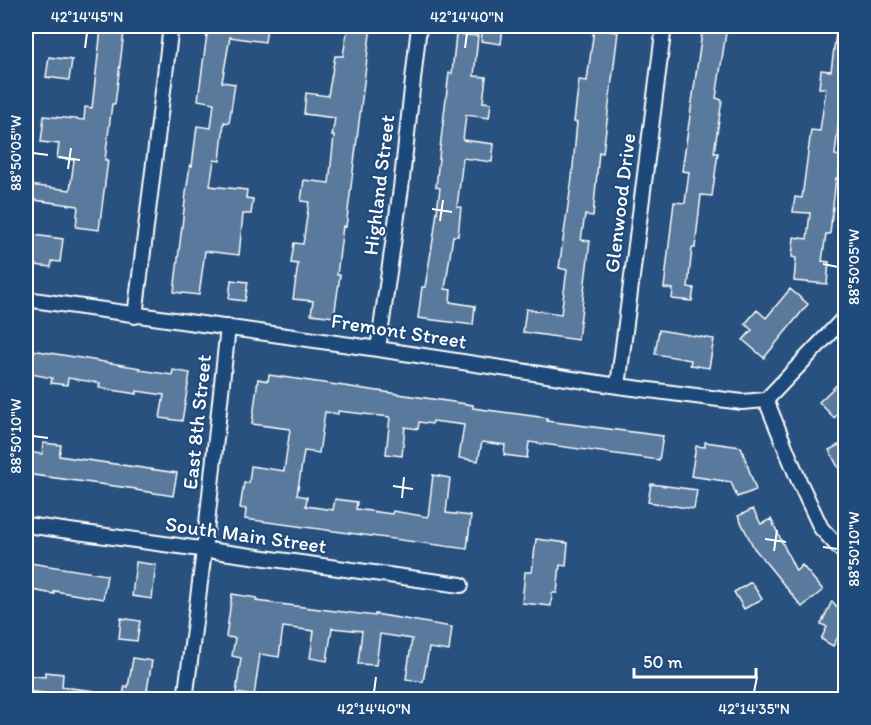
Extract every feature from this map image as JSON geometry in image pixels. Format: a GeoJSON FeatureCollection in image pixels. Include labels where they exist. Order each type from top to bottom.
{"type":"FeatureCollection","features":[{"type":"Feature","properties":{"kind":"street"},"geometry":{"type":"LineString","coordinates":[[135,316],[171,26]]}},
{"type":"Feature","properties":{"kind":"street","name":"Highland Street"},"geometry":{"type":"LineString","coordinates":[[378,349],[401,188],[419,26]]}},
{"type":"Feature","properties":{"kind":"street","name":"Glenwood Drive"},"geometry":{"type":"LineString","coordinates":[[618,386],[664,26]]}},
{"type":"Feature","properties":{"kind":"street","name":"Fremont Street"},"geometry":{"type":"LineString","coordinates":[[26,299],[618,386],[742,402],[766,400]]}},
{"type":"Feature","properties":{"kind":"street"},"geometry":{"type":"LineString","coordinates":[[846,316],[766,400],[821,528],[846,555]]}},
{"type":"Feature","properties":{"kind":"street","name":"East 8th Street"},"geometry":{"type":"LineString","coordinates":[[184,699],[204,551],[228,327]]}},
{"type":"Feature","properties":{"kind":"street","name":"South Main Street"},"geometry":{"type":"LineString","coordinates":[[26,525],[461,585]]}},
{"type":"Feature","properties":{"kind":"building"},"geometry":{"type":"Polygon","coordinates":[[[205,26],[267,26],[265,42],[230,37],[222,82],[235,84],[229,123],[224,122],[220,161],[214,160],[210,186],[247,190],[246,198],[253,199],[251,214],[243,214],[239,255],[205,251],[199,295],[174,292],[197,126],[211,128],[214,103],[198,100],[207,34],[205,34],[205,26]]]}},
{"type":"Feature","properties":{"kind":"building"},"geometry":{"type":"Polygon","coordinates":[[[348,26],[371,26],[346,227],[343,226],[337,275],[340,275],[334,317],[311,314],[313,301],[293,299],[298,264],[291,263],[294,243],[303,244],[309,202],[301,201],[304,180],[329,183],[334,136],[332,136],[335,118],[304,114],[306,93],[328,96],[335,56],[343,56],[348,26]]]}},
{"type":"Feature","properties":{"kind":"building"},"geometry":{"type":"Polygon","coordinates":[[[483,26],[503,26],[501,44],[481,41],[483,26]]]}},
{"type":"Feature","properties":{"kind":"building"},"geometry":{"type":"Polygon","coordinates":[[[703,26],[727,26],[716,98],[722,100],[714,153],[718,153],[712,196],[701,195],[688,287],[694,288],[692,301],[672,299],[673,289],[664,288],[674,202],[685,203],[689,172],[682,171],[703,26]]]}},
{"type":"Feature","properties":{"kind":"building"},"geometry":{"type":"Polygon","coordinates":[[[837,26],[846,26],[846,112],[845,120],[839,119],[835,155],[841,156],[838,179],[836,178],[830,234],[826,234],[822,261],[829,262],[827,284],[794,281],[796,258],[792,257],[794,237],[807,239],[810,213],[793,212],[795,197],[802,198],[811,130],[820,131],[826,88],[819,88],[821,70],[831,71],[837,26]]]}},
{"type":"Feature","properties":{"kind":"building"},"geometry":{"type":"Polygon","coordinates":[[[101,29],[124,32],[115,104],[112,104],[99,230],[76,227],[78,206],[27,199],[29,185],[70,190],[74,160],[57,158],[59,144],[41,142],[44,116],[84,120],[85,107],[92,108],[101,29]]]}},
{"type":"Feature","properties":{"kind":"building"},"geometry":{"type":"Polygon","coordinates":[[[594,29],[618,32],[603,153],[599,152],[593,216],[585,215],[581,240],[590,241],[578,340],[523,332],[526,309],[561,314],[567,270],[559,268],[572,178],[577,122],[574,122],[579,80],[587,81],[594,29]]]}},
{"type":"Feature","properties":{"kind":"building"},"geometry":{"type":"Polygon","coordinates":[[[456,34],[478,36],[474,76],[486,77],[483,102],[491,103],[489,118],[466,115],[463,140],[494,144],[492,162],[463,158],[457,207],[461,207],[458,236],[453,236],[445,289],[451,290],[450,302],[475,306],[473,325],[418,318],[422,287],[425,287],[434,234],[440,188],[436,187],[440,148],[456,34]]]}},
{"type":"Feature","properties":{"kind":"building"},"geometry":{"type":"Polygon","coordinates":[[[49,57],[72,60],[69,80],[46,77],[49,57]]]}},
{"type":"Feature","properties":{"kind":"building"},"geometry":{"type":"Polygon","coordinates":[[[26,234],[63,239],[60,262],[52,261],[51,267],[26,264],[26,234]]]}},
{"type":"Feature","properties":{"kind":"building"},"geometry":{"type":"Polygon","coordinates":[[[231,280],[248,282],[245,301],[229,299],[231,280]]]}},
{"type":"Feature","properties":{"kind":"building"},"geometry":{"type":"Polygon","coordinates":[[[790,289],[808,304],[764,358],[743,340],[752,330],[745,324],[757,310],[766,318],[790,289]]]}},
{"type":"Feature","properties":{"kind":"building"},"geometry":{"type":"Polygon","coordinates":[[[659,330],[714,339],[709,368],[690,365],[691,360],[655,354],[659,330]]]}},
{"type":"Feature","properties":{"kind":"building"},"geometry":{"type":"Polygon","coordinates":[[[26,349],[172,375],[173,370],[190,373],[182,421],[160,418],[164,395],[137,391],[137,394],[99,388],[100,383],[68,378],[67,385],[51,383],[52,378],[26,373],[26,349]]]}},
{"type":"Feature","properties":{"kind":"building"},"geometry":{"type":"Polygon","coordinates":[[[269,375],[473,405],[473,408],[547,418],[547,421],[663,436],[659,460],[529,442],[527,458],[504,455],[505,445],[482,442],[478,461],[459,458],[464,425],[433,421],[432,424],[419,422],[418,429],[405,427],[402,456],[386,454],[390,417],[338,411],[338,414],[325,412],[319,453],[304,451],[297,495],[307,497],[306,506],[333,510],[335,499],[357,502],[356,509],[392,514],[393,511],[428,517],[433,475],[450,478],[446,513],[471,516],[467,549],[245,519],[246,509],[240,508],[244,483],[249,483],[251,466],[284,471],[290,429],[252,424],[258,379],[268,381],[269,375]]]}},
{"type":"Feature","properties":{"kind":"building"},"geometry":{"type":"Polygon","coordinates":[[[846,376],[846,406],[834,418],[819,402],[846,376]]]}},
{"type":"Feature","properties":{"kind":"building"},"geometry":{"type":"Polygon","coordinates":[[[846,441],[846,482],[829,450],[846,441]]]}},
{"type":"Feature","properties":{"kind":"building"},"geometry":{"type":"Polygon","coordinates":[[[705,442],[741,447],[756,490],[737,497],[731,482],[691,476],[696,446],[705,447],[705,442]]]}},
{"type":"Feature","properties":{"kind":"building"},"geometry":{"type":"Polygon","coordinates":[[[43,443],[61,445],[59,456],[177,473],[173,496],[26,474],[26,452],[42,454],[43,443]]]}},
{"type":"Feature","properties":{"kind":"building"},"geometry":{"type":"Polygon","coordinates":[[[651,484],[697,490],[694,509],[648,502],[651,484]]]}},
{"type":"Feature","properties":{"kind":"building"},"geometry":{"type":"Polygon","coordinates":[[[753,509],[761,524],[771,519],[796,571],[802,565],[823,590],[802,607],[754,548],[738,516],[753,509]]]}},
{"type":"Feature","properties":{"kind":"building"},"geometry":{"type":"Polygon","coordinates":[[[536,539],[568,543],[566,566],[560,565],[557,593],[552,593],[551,606],[522,603],[525,572],[532,572],[536,539]]]}},
{"type":"Feature","properties":{"kind":"building"},"geometry":{"type":"Polygon","coordinates":[[[136,562],[156,565],[152,599],[132,596],[136,562]]]}},
{"type":"Feature","properties":{"kind":"building"},"geometry":{"type":"Polygon","coordinates":[[[30,563],[107,575],[103,599],[26,589],[30,563]]]}},
{"type":"Feature","properties":{"kind":"building"},"geometry":{"type":"Polygon","coordinates":[[[751,582],[762,599],[744,609],[734,592],[751,582]]]}},
{"type":"Feature","properties":{"kind":"building"},"geometry":{"type":"Polygon","coordinates":[[[232,594],[257,598],[256,601],[375,616],[375,614],[452,627],[449,651],[429,648],[423,682],[406,679],[412,639],[380,634],[376,665],[358,664],[362,631],[332,628],[327,661],[310,658],[314,631],[283,627],[279,657],[260,654],[254,696],[236,693],[241,658],[232,656],[235,638],[226,637],[232,594]]]}},
{"type":"Feature","properties":{"kind":"building"},"geometry":{"type":"Polygon","coordinates":[[[832,601],[846,617],[846,632],[842,630],[833,646],[821,639],[827,627],[821,624],[832,601]]]}},
{"type":"Feature","properties":{"kind":"building"},"geometry":{"type":"Polygon","coordinates":[[[121,618],[140,621],[137,641],[119,639],[121,618]]]}},
{"type":"Feature","properties":{"kind":"building"},"geometry":{"type":"Polygon","coordinates":[[[133,658],[152,661],[147,690],[161,693],[160,699],[122,699],[125,686],[128,687],[133,658]]]}},
{"type":"Feature","properties":{"kind":"building"},"geometry":{"type":"Polygon","coordinates":[[[45,672],[63,674],[62,687],[95,691],[95,699],[42,699],[43,693],[26,691],[26,675],[45,677],[45,672]]]}}]}
